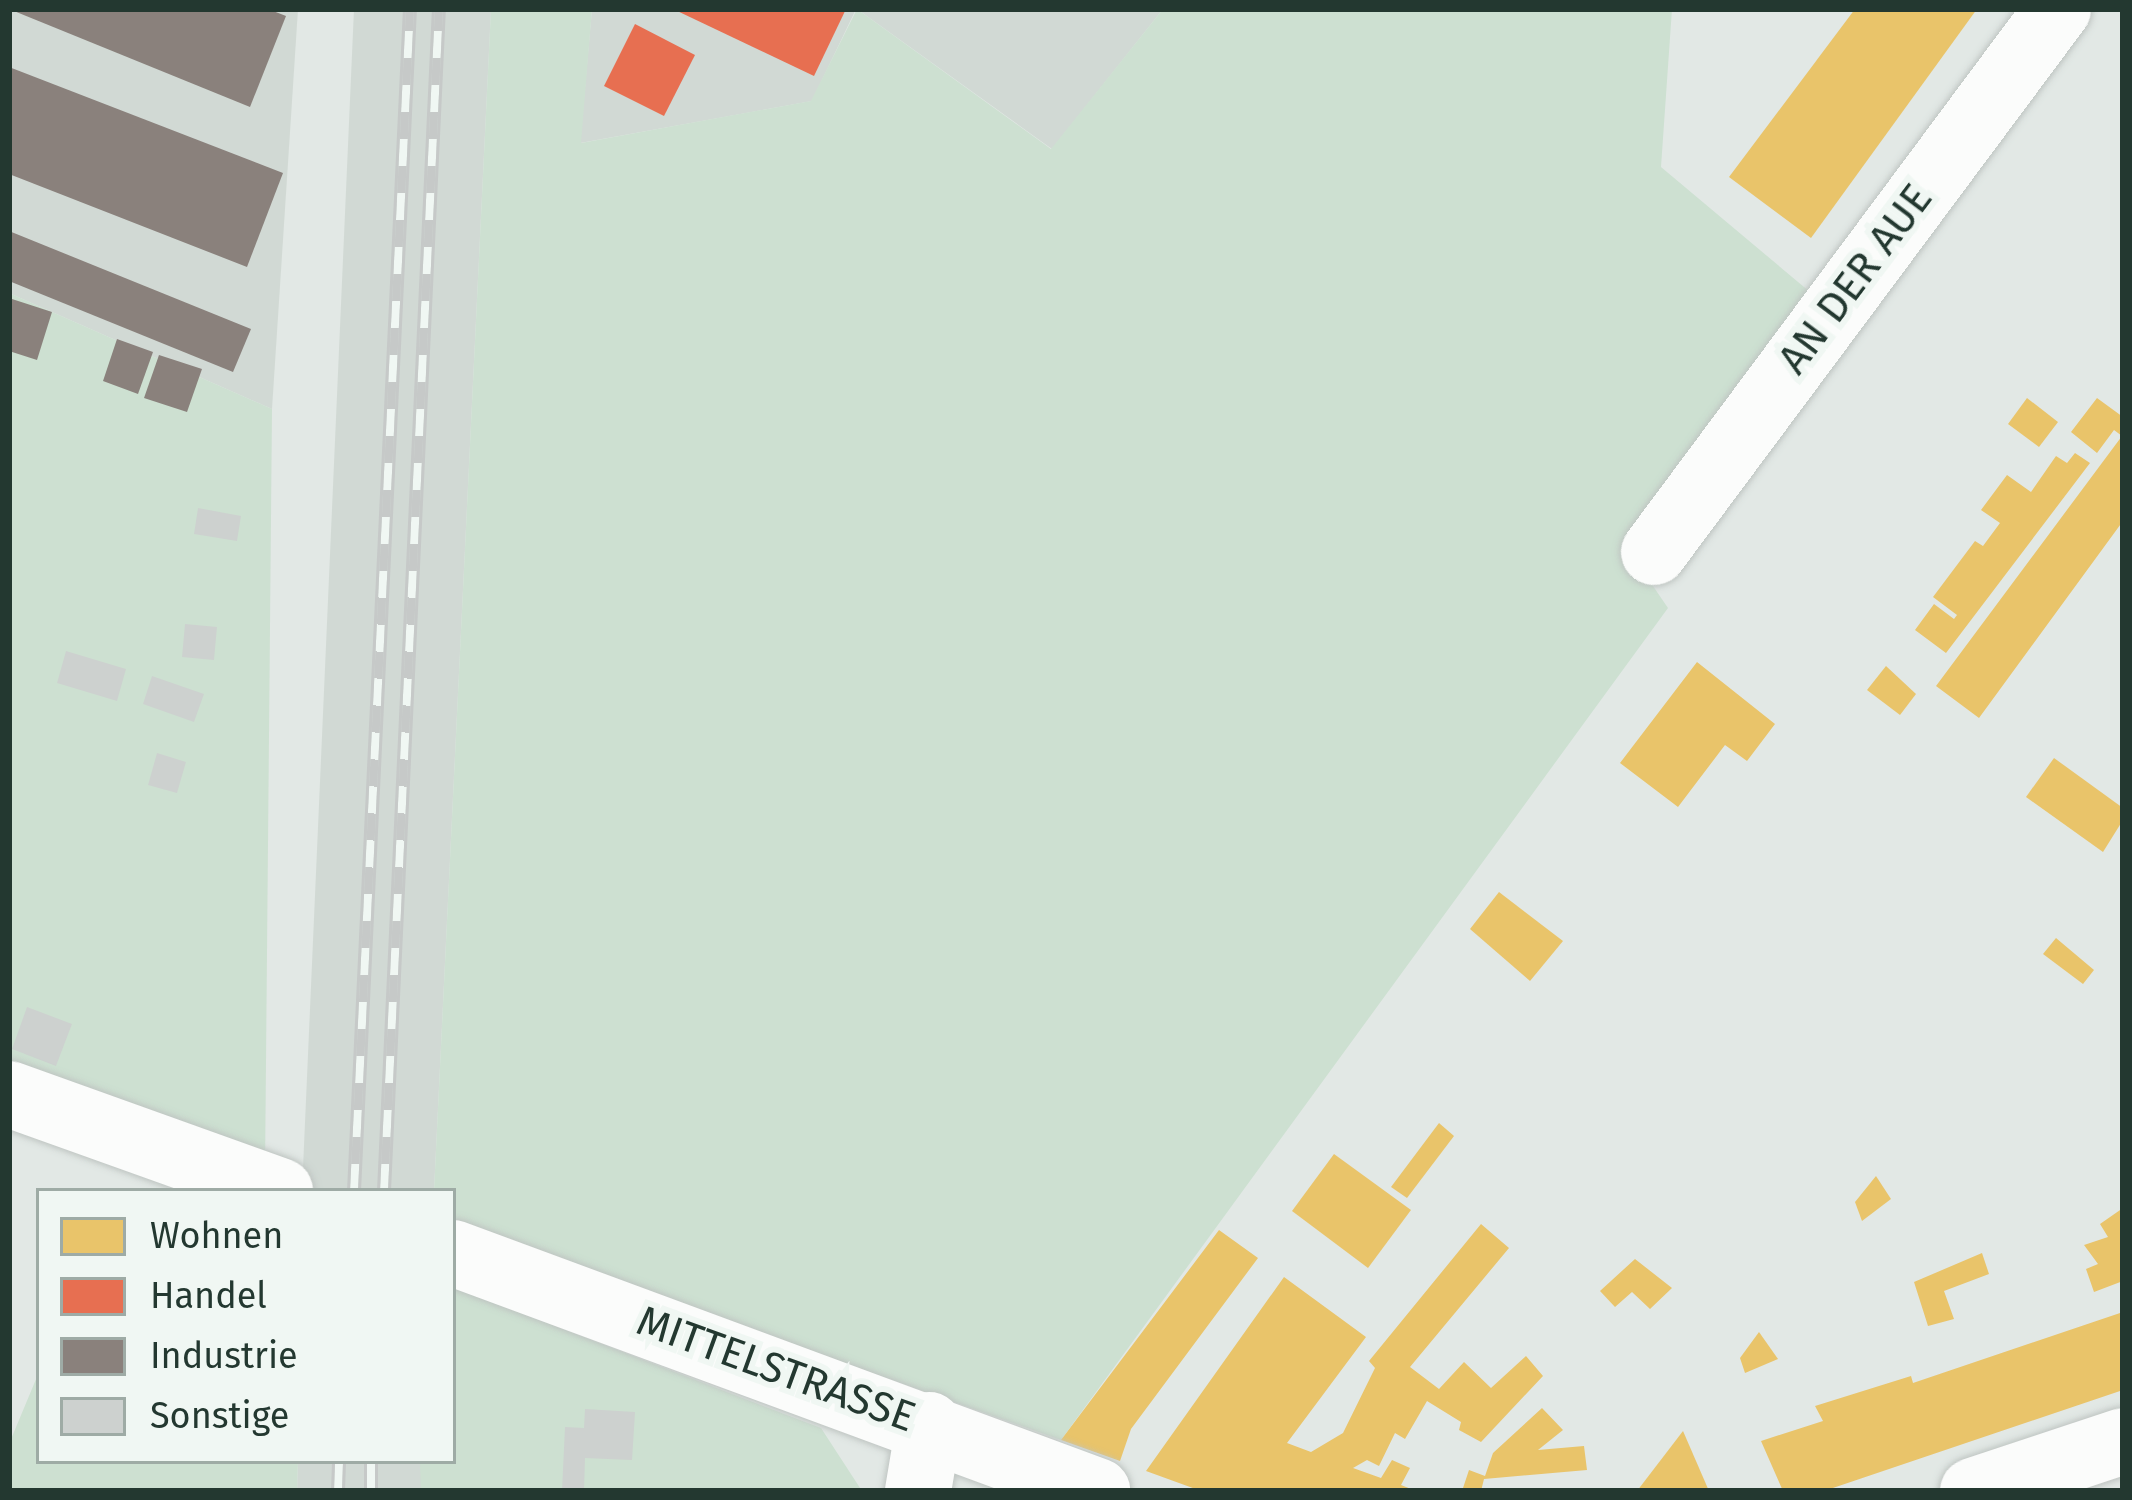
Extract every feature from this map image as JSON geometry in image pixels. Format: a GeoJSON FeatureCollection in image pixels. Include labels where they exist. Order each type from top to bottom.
{"type":"FeatureCollection","features":[{"type":"Feature","properties":{"kind":"street","name":"AN DER AUE"},"geometry":{"type":"LineString","coordinates":[[1654,552],[2059,9]]}},
{"type":"Feature","properties":{"kind":"street"},"geometry":{"type":"LineString","coordinates":[[9,1094],[272,1188]]}},
{"type":"Feature","properties":{"kind":"street","name":"MITTELSTRASSE"},"geometry":{"type":"LineString","coordinates":[[456,1254],[929,1425],[1097,1491]]}},
{"type":"Feature","properties":{"kind":"street"},"geometry":{"type":"LineString","coordinates":[[918,1491],[929,1425]]}},
{"type":"Feature","properties":{"kind":"street"},"geometry":{"type":"LineString","coordinates":[[1972,1491],[2123,1442]]}},
{"type":"Feature","properties":{"kind":"shaded area"},"geometry":{"type":"Polygon","coordinates":[[[9,9],[298,9],[272,409],[9,293],[9,9]]]}},
{"type":"Feature","properties":{"kind":"shaded area"},"geometry":{"type":"Polygon","coordinates":[[[354,9],[491,9],[434,1188],[302,1188],[354,9]]]}},
{"type":"Feature","properties":{"kind":"shaded area"},"geometry":{"type":"Polygon","coordinates":[[[592,9],[856,9],[812,101],[580,143],[592,9]]]}},
{"type":"Feature","properties":{"kind":"shaded area"},"geometry":{"type":"Polygon","coordinates":[[[857,9],[1163,9],[1052,149],[857,9]]]}},
{"type":"Feature","properties":{"kind":"shaded area"},"geometry":{"type":"Polygon","coordinates":[[[298,1464],[433,1464],[433,1491],[297,1491],[298,1464]]]}},
{"type":"Feature","properties":{"kind":"green space"},"geometry":{"type":"Polygon","coordinates":[[[491,9],[592,9],[581,143],[811,101],[857,9],[1051,149],[1163,9],[1672,9],[1661,167],[1810,292],[1627,548],[1668,608],[1061,1440],[456,1225],[456,1188],[434,1188],[491,9]]]}},
{"type":"Feature","properties":{"kind":"green space"},"geometry":{"type":"Polygon","coordinates":[[[9,293],[272,409],[265,1171],[9,1077],[9,293]]]}},
{"type":"Feature","properties":{"kind":"green space"},"geometry":{"type":"Polygon","coordinates":[[[456,1288],[821,1428],[862,1491],[421,1491],[420,1464],[456,1464],[456,1288]]]}},
{"type":"Feature","properties":{"kind":"green space"},"geometry":{"type":"Polygon","coordinates":[[[36,1379],[36,1464],[298,1464],[297,1491],[9,1491],[9,1444],[36,1379]]]}},
{"type":"Feature","properties":{"kind":"building: Wohnen"},"geometry":{"type":"Polygon","coordinates":[[[1855,9],[1977,9],[1811,238],[1729,177],[1855,9]]]}},
{"type":"Feature","properties":{"kind":"building: Wohnen"},"geometry":{"type":"Polygon","coordinates":[[[2027,398],[2058,422],[2039,447],[2008,424],[2027,398]]]}},
{"type":"Feature","properties":{"kind":"building: Wohnen"},"geometry":{"type":"Polygon","coordinates":[[[2097,398],[2123,417],[2123,521],[1979,718],[1936,686],[2122,436],[2114,430],[2097,453],[2071,432],[2097,398]]]}},
{"type":"Feature","properties":{"kind":"building: Wohnen"},"geometry":{"type":"Polygon","coordinates":[[[2075,453],[2090,463],[1946,653],[1915,630],[1934,604],[1954,619],[1957,615],[1933,597],[1975,541],[1983,546],[2000,523],[1981,510],[2007,475],[2031,492],[2056,456],[2067,463],[2075,453]]]}},
{"type":"Feature","properties":{"kind":"building: Wohnen"},"geometry":{"type":"Polygon","coordinates":[[[1697,662],[1775,724],[1747,761],[1725,745],[1678,807],[1620,763],[1697,662]]]}},
{"type":"Feature","properties":{"kind":"building: Wohnen"},"geometry":{"type":"Polygon","coordinates":[[[1886,666],[1916,694],[1900,715],[1867,690],[1886,666]]]}},
{"type":"Feature","properties":{"kind":"building: Wohnen"},"geometry":{"type":"Polygon","coordinates":[[[2054,758],[2123,808],[2123,820],[2103,852],[2026,797],[2054,758]]]}},
{"type":"Feature","properties":{"kind":"building: Wohnen"},"geometry":{"type":"Polygon","coordinates":[[[1499,892],[1563,941],[1530,981],[1470,929],[1499,892]]]}},
{"type":"Feature","properties":{"kind":"building: Wohnen"},"geometry":{"type":"Polygon","coordinates":[[[2056,938],[2094,970],[2083,984],[2043,954],[2056,938]]]}},
{"type":"Feature","properties":{"kind":"building: Wohnen"},"geometry":{"type":"Polygon","coordinates":[[[1439,1123],[1454,1136],[1407,1198],[1391,1187],[1439,1123]]]}},
{"type":"Feature","properties":{"kind":"building: Wohnen"},"geometry":{"type":"Polygon","coordinates":[[[1334,1154],[1411,1210],[1368,1268],[1292,1211],[1334,1154]]]}},
{"type":"Feature","properties":{"kind":"building: Wohnen"},"geometry":{"type":"Polygon","coordinates":[[[1876,1176],[1891,1199],[1862,1221],[1855,1202],[1876,1176]]]}},
{"type":"Feature","properties":{"kind":"building: Wohnen"},"geometry":{"type":"Polygon","coordinates":[[[2123,1208],[2123,1281],[2094,1292],[2086,1269],[2098,1264],[2084,1245],[2108,1237],[2100,1224],[2123,1208]]]}},
{"type":"Feature","properties":{"kind":"building: Wohnen"},"geometry":{"type":"Polygon","coordinates":[[[1481,1224],[1509,1248],[1410,1367],[1439,1389],[1464,1362],[1491,1388],[1526,1356],[1543,1376],[1481,1442],[1459,1430],[1461,1422],[1427,1401],[1405,1439],[1395,1433],[1379,1466],[1367,1460],[1353,1468],[1381,1478],[1392,1460],[1410,1468],[1401,1485],[1416,1491],[1201,1491],[1146,1471],[1284,1277],[1366,1337],[1287,1443],[1311,1452],[1343,1433],[1375,1368],[1369,1361],[1481,1224]]]}},
{"type":"Feature","properties":{"kind":"building: Wohnen"},"geometry":{"type":"Polygon","coordinates":[[[1219,1230],[1258,1258],[1131,1429],[1120,1461],[1061,1440],[1219,1230]]]}},
{"type":"Feature","properties":{"kind":"building: Wohnen"},"geometry":{"type":"Polygon","coordinates":[[[1982,1253],[1989,1274],[1944,1291],[1954,1319],[1928,1326],[1914,1282],[1982,1253]]]}},
{"type":"Feature","properties":{"kind":"building: Wohnen"},"geometry":{"type":"Polygon","coordinates":[[[1635,1259],[1672,1288],[1650,1309],[1632,1292],[1615,1307],[1600,1291],[1635,1259]]]}},
{"type":"Feature","properties":{"kind":"building: Wohnen"},"geometry":{"type":"Polygon","coordinates":[[[2123,1312],[2123,1390],[1824,1491],[1783,1491],[1761,1441],[1823,1421],[1815,1406],[1911,1376],[1913,1383],[2123,1312]]]}},
{"type":"Feature","properties":{"kind":"building: Wohnen"},"geometry":{"type":"Polygon","coordinates":[[[1759,1332],[1778,1359],[1745,1373],[1740,1358],[1759,1332]]]}},
{"type":"Feature","properties":{"kind":"building: Wohnen"},"geometry":{"type":"Polygon","coordinates":[[[1542,1408],[1563,1430],[1538,1450],[1584,1446],[1587,1470],[1484,1479],[1481,1491],[1462,1491],[1469,1470],[1485,1476],[1493,1453],[1542,1408]]]}},
{"type":"Feature","properties":{"kind":"building: Wohnen"},"geometry":{"type":"Polygon","coordinates":[[[1683,1431],[1709,1491],[1637,1491],[1683,1431]]]}},
{"type":"Feature","properties":{"kind":"building: Handel"},"geometry":{"type":"Polygon","coordinates":[[[673,9],[846,9],[814,76],[673,9]]]}},
{"type":"Feature","properties":{"kind":"building: Handel"},"geometry":{"type":"Polygon","coordinates":[[[635,24],[695,55],[664,116],[604,86],[635,24]]]}},
{"type":"Feature","properties":{"kind":"building: Industrie"},"geometry":{"type":"Polygon","coordinates":[[[9,9],[268,9],[286,16],[250,107],[9,9]]]}},
{"type":"Feature","properties":{"kind":"building: Industrie"},"geometry":{"type":"Polygon","coordinates":[[[9,67],[283,173],[247,267],[9,174],[9,67]]]}},
{"type":"Feature","properties":{"kind":"building: Industrie"},"geometry":{"type":"Polygon","coordinates":[[[9,231],[251,329],[233,372],[9,281],[9,231]]]}},
{"type":"Feature","properties":{"kind":"building: Industrie"},"geometry":{"type":"Polygon","coordinates":[[[12,299],[52,312],[37,360],[9,351],[12,299]]]}},
{"type":"Feature","properties":{"kind":"building: Industrie"},"geometry":{"type":"Polygon","coordinates":[[[117,339],[153,352],[138,394],[103,381],[117,339]]]}},
{"type":"Feature","properties":{"kind":"building: Industrie"},"geometry":{"type":"Polygon","coordinates":[[[159,355],[202,369],[187,412],[144,398],[159,355]]]}},
{"type":"Feature","properties":{"kind":"building: Sonstige"},"geometry":{"type":"Polygon","coordinates":[[[198,508],[241,516],[237,541],[194,534],[198,508]]]}},
{"type":"Feature","properties":{"kind":"building: Sonstige"},"geometry":{"type":"Polygon","coordinates":[[[185,624],[217,627],[214,660],[182,657],[185,624]]]}},
{"type":"Feature","properties":{"kind":"building: Sonstige"},"geometry":{"type":"Polygon","coordinates":[[[66,651],[126,669],[117,701],[57,683],[66,651]]]}},
{"type":"Feature","properties":{"kind":"building: Sonstige"},"geometry":{"type":"Polygon","coordinates":[[[152,676],[204,694],[194,722],[143,704],[152,676]]]}},
{"type":"Feature","properties":{"kind":"building: Sonstige"},"geometry":{"type":"Polygon","coordinates":[[[157,753],[186,762],[177,793],[148,785],[157,753]]]}},
{"type":"Feature","properties":{"kind":"building: Sonstige"},"geometry":{"type":"Polygon","coordinates":[[[27,1007],[72,1024],[56,1066],[12,1049],[27,1007]]]}},
{"type":"Feature","properties":{"kind":"building: Sonstige"},"geometry":{"type":"Polygon","coordinates":[[[585,1409],[635,1412],[632,1460],[585,1458],[584,1491],[562,1491],[565,1427],[584,1428],[585,1409]]]}},
{"type":"Feature","properties":{"kind":"railway"},"geometry":{"type":"LineString","coordinates":[[354,1188],[410,9]]}},
{"type":"Feature","properties":{"kind":"railway"},"geometry":{"type":"LineString","coordinates":[[384,1188],[439,9]]}},
{"type":"Feature","properties":{"kind":"railway"},"geometry":{"type":"LineString","coordinates":[[338,1491],[339,1464]]}},
{"type":"Feature","properties":{"kind":"railway"},"geometry":{"type":"LineString","coordinates":[[371,1464],[371,1491]]}}]}
